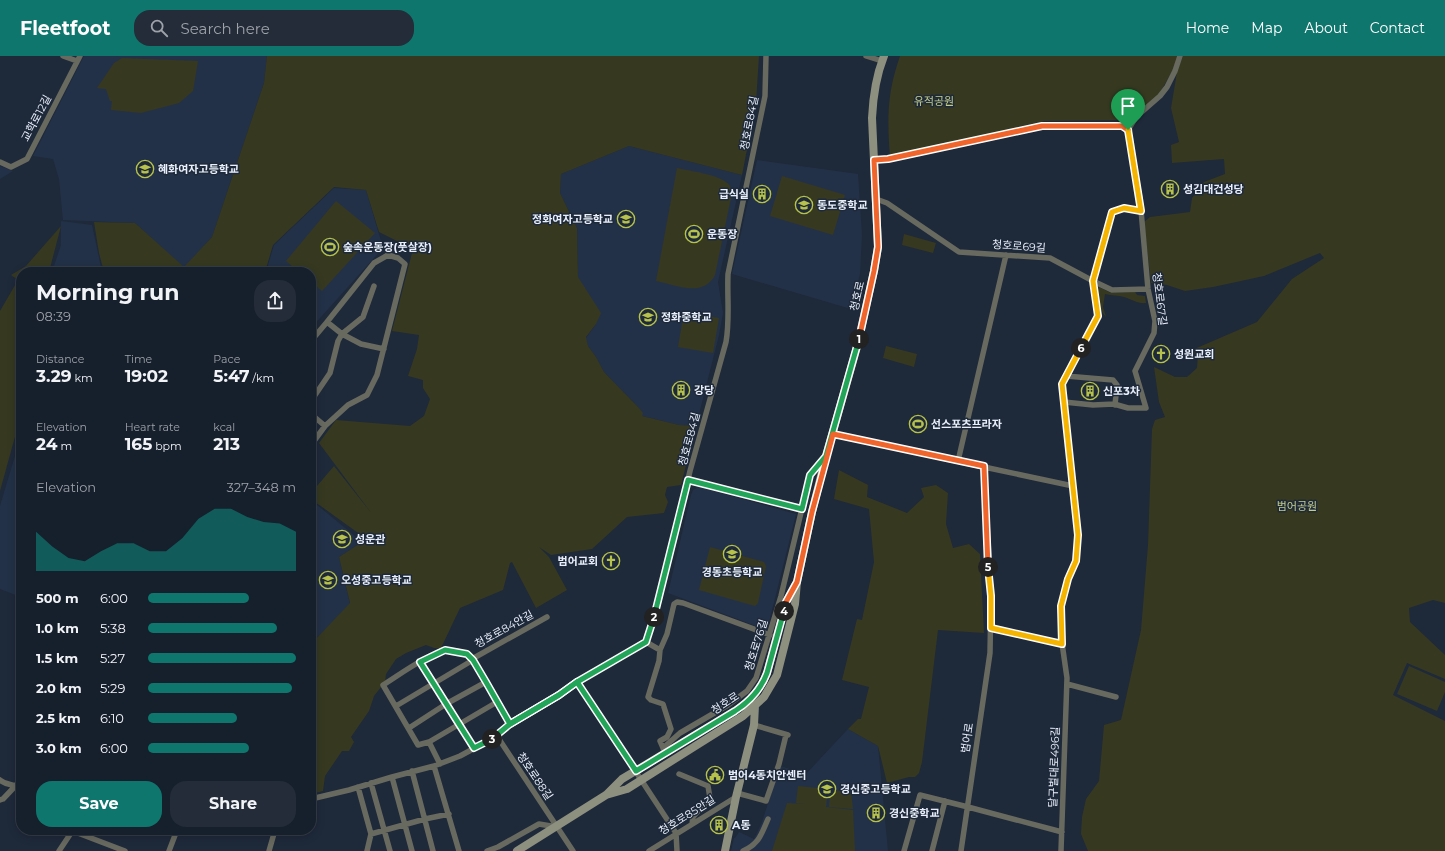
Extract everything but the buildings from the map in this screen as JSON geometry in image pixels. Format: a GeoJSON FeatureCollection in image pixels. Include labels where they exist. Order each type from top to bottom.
{"type":"FeatureCollection","features":[{"type":"Feature","properties":{"kind":"main road","name":"청호로"},"geometry":{"type":"LineString","coordinates":[[606,795],[626,790],[736,720],[764,697],[777,675],[795,604],[797,582],[826,456],[857,347],[874,271],[878,247],[872,118],[873,100],[883,58]]}},
{"type":"Feature","properties":{"kind":"main road","name":"청호로"},"geometry":{"type":"LineString","coordinates":[[517,851],[606,795],[622,779],[636,771],[664,750],[735,711],[749,700],[767,673],[786,602],[797,582]]}},
{"type":"Feature","properties":{"kind":"main road"},"geometry":{"type":"LineString","coordinates":[[725,851],[736,795],[754,726],[755,705]]}},
{"type":"Feature","properties":{"kind":"street"},"geometry":{"type":"LineString","coordinates":[[63,56],[78,58]]}},
{"type":"Feature","properties":{"kind":"street","name":"청호로84길"},"geometry":{"type":"LineString","coordinates":[[646,642],[664,580],[688,480],[726,342],[728,329],[728,274],[765,96],[766,56]]}},
{"type":"Feature","properties":{"kind":"street"},"geometry":{"type":"LineString","coordinates":[[866,56],[883,58]]}},
{"type":"Feature","properties":{"kind":"street"},"geometry":{"type":"LineString","coordinates":[[874,160],[888,159],[1042,126],[1122,126],[1128,130],[1136,117],[1160,96],[1167,87],[1180,56]]}},
{"type":"Feature","properties":{"kind":"street","name":"교학로12길"},"geometry":{"type":"LineString","coordinates":[[0,162],[11,166],[27,159],[78,58]]}},
{"type":"Feature","properties":{"kind":"street","name":"청호로67길"},"geometry":{"type":"LineString","coordinates":[[1115,405],[1128,408],[1146,408],[1135,371],[1154,333],[1155,321],[1148,289],[1141,211],[1128,130]]}},
{"type":"Feature","properties":{"kind":"street","name":"청호로69길"},"geometry":{"type":"LineString","coordinates":[[876,199],[887,203],[959,252],[1050,258],[1112,290],[1148,289]]}},
{"type":"Feature","properties":{"kind":"street"},"geometry":{"type":"LineString","coordinates":[[833,434],[1073,486],[1062,384],[1098,316],[1093,281],[1112,212],[1124,208],[1141,211]]}},
{"type":"Feature","properties":{"kind":"street"},"geometry":{"type":"LineString","coordinates":[[316,336],[374,263],[388,255],[398,258],[405,264],[377,375],[367,395],[348,405],[325,426],[316,438]]}},
{"type":"Feature","properties":{"kind":"street"},"geometry":{"type":"LineString","coordinates":[[958,461],[1006,255]]}},
{"type":"Feature","properties":{"kind":"street"},"geometry":{"type":"LineString","coordinates":[[316,394],[330,373],[338,341],[342,334],[363,317],[374,286]]}},
{"type":"Feature","properties":{"kind":"street"},"geometry":{"type":"LineString","coordinates":[[327,322],[342,334],[361,344],[384,349]]}},
{"type":"Feature","properties":{"kind":"street"},"geometry":{"type":"LineString","coordinates":[[1064,402],[1093,405],[1115,405],[1117,385],[1113,380],[1066,376]]}},
{"type":"Feature","properties":{"kind":"street"},"geometry":{"type":"LineString","coordinates":[[316,418],[325,426]]}},
{"type":"Feature","properties":{"kind":"street","name":"청호로76길"},"geometry":{"type":"LineString","coordinates":[[664,750],[680,733],[728,705],[747,691],[756,678],[781,596],[810,475],[826,456]]}},
{"type":"Feature","properties":{"kind":"street","name":"범어로"},"geometry":{"type":"LineString","coordinates":[[961,851],[990,653],[991,596],[984,466]]}},
{"type":"Feature","properties":{"kind":"street"},"geometry":{"type":"LineString","coordinates":[[688,480],[802,509]]}},
{"type":"Feature","properties":{"kind":"street","name":"달구벌대로496길"},"geometry":{"type":"LineString","coordinates":[[1061,851],[1067,684],[1062,644],[1061,606],[1068,579],[1076,561],[1078,535],[1073,486]]}},
{"type":"Feature","properties":{"kind":"street"},"geometry":{"type":"LineString","coordinates":[[664,750],[660,741],[667,737],[671,729],[663,704],[651,700],[648,697],[659,661],[660,650],[667,634],[674,604],[677,602],[683,603],[770,635]]}},
{"type":"Feature","properties":{"kind":"street","name":"청호로84안길"},"geometry":{"type":"LineString","coordinates":[[396,706],[472,659],[547,617]]}},
{"type":"Feature","properties":{"kind":"street"},"geometry":{"type":"LineString","coordinates":[[991,628],[1062,644]]}},
{"type":"Feature","properties":{"kind":"street"},"geometry":{"type":"LineString","coordinates":[[316,798],[358,788],[392,776],[437,765],[460,756],[497,736],[510,724],[559,695],[577,682],[646,642],[660,650]]}},
{"type":"Feature","properties":{"kind":"street","name":"청호로84안길"},"geometry":{"type":"LineString","coordinates":[[429,742],[418,745],[383,685],[420,662],[445,650],[467,654],[472,659],[510,724]]}},
{"type":"Feature","properties":{"kind":"street"},"geometry":{"type":"LineString","coordinates":[[420,662],[474,748]]}},
{"type":"Feature","properties":{"kind":"street"},"geometry":{"type":"LineString","coordinates":[[409,728],[446,704],[486,682]]}},
{"type":"Feature","properties":{"kind":"street"},"geometry":{"type":"LineString","coordinates":[[577,682],[676,833],[677,851]]}},
{"type":"Feature","properties":{"kind":"street"},"geometry":{"type":"LineString","coordinates":[[1067,684],[1116,697]]}},
{"type":"Feature","properties":{"kind":"street"},"geometry":{"type":"LineString","coordinates":[[459,851],[437,765],[429,742],[497,702]]}},
{"type":"Feature","properties":{"kind":"street"},"geometry":{"type":"LineString","coordinates":[[736,795],[766,801],[787,735],[754,726]]}},
{"type":"Feature","properties":{"kind":"street","name":"청호로88길"},"geometry":{"type":"LineString","coordinates":[[497,736],[557,827]]}},
{"type":"Feature","properties":{"kind":"street"},"geometry":{"type":"LineString","coordinates":[[412,771],[433,851]]}},
{"type":"Feature","properties":{"kind":"street"},"geometry":{"type":"LineString","coordinates":[[679,774],[708,786],[710,798],[693,817],[692,824]]}},
{"type":"Feature","properties":{"kind":"street"},"geometry":{"type":"LineString","coordinates":[[392,776],[412,851]]}},
{"type":"Feature","properties":{"kind":"street"},"geometry":{"type":"LineString","coordinates":[[0,780],[4,783],[16,785]]}},
{"type":"Feature","properties":{"kind":"street"},"geometry":{"type":"LineString","coordinates":[[371,783],[390,851]]}},
{"type":"Feature","properties":{"kind":"street"},"geometry":{"type":"LineString","coordinates":[[0,800],[3,799],[16,785]]}},
{"type":"Feature","properties":{"kind":"street"},"geometry":{"type":"LineString","coordinates":[[358,788],[371,834],[367,851]]}},
{"type":"Feature","properties":{"kind":"street","name":"청호로85안길"},"geometry":{"type":"LineString","coordinates":[[649,851],[736,795]]}},
{"type":"Feature","properties":{"kind":"street"},"geometry":{"type":"LineString","coordinates":[[904,851],[920,795],[945,802],[968,806],[1062,832]]}},
{"type":"Feature","properties":{"kind":"street"},"geometry":{"type":"LineString","coordinates":[[932,851],[945,802]]}},
{"type":"Feature","properties":{"kind":"street"},"geometry":{"type":"LineString","coordinates":[[371,834],[449,814]]}},
{"type":"Feature","properties":{"kind":"street"},"geometry":{"type":"LineString","coordinates":[[743,851],[750,848],[759,840],[768,819]]}},
{"type":"Feature","properties":{"kind":"street"},"geometry":{"type":"LineString","coordinates":[[487,851],[498,847],[539,824],[557,827],[573,851]]}},
{"type":"Feature","properties":{"kind":"street"},"geometry":{"type":"LineString","coordinates":[[59,851],[69,835]]}},
{"type":"Feature","properties":{"kind":"street"},"geometry":{"type":"LineString","coordinates":[[85,835],[125,851]]}},
{"type":"Feature","properties":{"kind":"street"},"geometry":{"type":"LineString","coordinates":[[169,851],[175,835]]}},
{"type":"Feature","properties":{"kind":"street"},"geometry":{"type":"LineString","coordinates":[[269,851],[274,835]]}},
{"type":"Feature","properties":{"kind":"shaded area","name":"혜화여자고등학교"},"geometry":{"type":"Polygon","coordinates":[[[84,56],[267,56],[264,83],[212,237],[185,267],[183,267],[135,223],[63,220],[59,179],[53,159],[33,156],[84,56]]]}},
{"type":"Feature","properties":{"kind":"shaded area","name":"정화여자고등학교"},"geometry":{"type":"Polygon","coordinates":[[[629,146],[742,175],[718,282],[723,313],[719,335],[696,426],[679,425],[642,416],[638,407],[604,372],[588,346],[586,338],[596,324],[578,277],[577,228],[560,193],[561,174],[629,146]]]}},
{"type":"Feature","properties":{"kind":"shaded area","name":"동도중학교"},"geometry":{"type":"Polygon","coordinates":[[[757,160],[858,174],[862,235],[860,274],[851,309],[732,274],[757,160]]]}},
{"type":"Feature","properties":{"kind":"shaded area"},"geometry":{"type":"Polygon","coordinates":[[[0,166],[13,171],[0,179],[0,166]]]}},
{"type":"Feature","properties":{"kind":"shaded area"},"geometry":{"type":"Polygon","coordinates":[[[334,188],[366,190],[383,248],[316,322],[316,267],[267,267],[274,245],[334,188]]]}},
{"type":"Feature","properties":{"kind":"shaded area"},"geometry":{"type":"Polygon","coordinates":[[[61,221],[92,225],[101,267],[54,267],[61,245],[61,221]]]}},
{"type":"Feature","properties":{"kind":"shaded area"},"geometry":{"type":"Polygon","coordinates":[[[16,453],[16,595],[0,589],[0,506],[16,453]]]}},
{"type":"Feature","properties":{"kind":"shaded area","name":"경동초등학교"},"geometry":{"type":"Polygon","coordinates":[[[699,487],[796,514],[767,630],[668,593],[691,495],[693,490],[699,487]]]}},
{"type":"Feature","properties":{"kind":"shaded area","name":"오성중고등학교"},"geometry":{"type":"Polygon","coordinates":[[[316,504],[362,542],[339,557],[350,604],[316,639],[316,504]]]}},
{"type":"Feature","properties":{"kind":"shaded area","name":"경신중고등학교"},"geometry":{"type":"Polygon","coordinates":[[[848,729],[878,746],[888,851],[731,851],[734,838],[739,832],[754,839],[762,822],[780,766],[806,774],[848,729]]]}},
{"type":"Feature","properties":{"kind":"green space"},"geometry":{"type":"Polygon","coordinates":[[[267,56],[759,56],[756,103],[742,175],[629,146],[561,174],[560,193],[577,228],[578,277],[601,313],[596,324],[586,337],[588,346],[604,372],[638,407],[643,413],[642,416],[679,425],[696,426],[681,485],[667,487],[665,495],[668,502],[664,513],[627,517],[592,549],[551,555],[539,547],[549,557],[567,590],[536,608],[512,562],[510,563],[503,590],[460,608],[441,648],[434,648],[426,645],[406,653],[396,659],[386,674],[385,682],[374,696],[369,711],[351,737],[354,742],[349,751],[342,751],[325,776],[323,791],[316,793],[316,639],[350,603],[339,557],[362,542],[372,543],[316,503],[316,487],[334,466],[372,514],[319,443],[336,420],[410,426],[424,416],[430,399],[423,388],[423,380],[408,376],[417,349],[419,335],[392,331],[413,249],[379,232],[366,190],[334,187],[273,245],[266,267],[184,267],[212,237],[264,83],[267,56]]]}},
{"type":"Feature","properties":{"kind":"green space","name":"유적공원"},"geometry":{"type":"Polygon","coordinates":[[[900,56],[1178,56],[1173,70],[1158,96],[1128,120],[1044,121],[890,157],[888,118],[890,94],[900,56]]]}},
{"type":"Feature","properties":{"kind":"green space","name":"범어공원"},"geometry":{"type":"Polygon","coordinates":[[[1183,56],[1445,56],[1445,603],[1433,600],[1409,608],[1410,622],[1445,655],[1445,679],[1407,663],[1393,695],[1445,721],[1445,851],[1088,851],[1081,834],[1082,817],[1086,799],[1099,781],[1104,725],[1121,720],[1141,630],[1148,545],[1152,429],[1155,420],[1165,417],[1159,402],[1154,367],[1175,377],[1187,377],[1197,368],[1198,354],[1191,354],[1192,350],[1257,322],[1292,279],[1324,258],[1320,253],[1264,276],[1213,287],[1185,291],[1167,285],[1151,283],[1144,222],[1150,217],[1190,212],[1192,198],[1204,182],[1225,174],[1224,159],[1172,163],[1171,145],[1179,142],[1171,108],[1177,72],[1183,56]]]}},
{"type":"Feature","properties":{"kind":"green space"},"geometry":{"type":"Polygon","coordinates":[[[122,58],[198,61],[193,91],[179,103],[141,113],[111,110],[112,101],[110,101],[106,89],[97,88],[114,63],[122,58]]]}},
{"type":"Feature","properties":{"kind":"green space","name":"운동장"},"geometry":{"type":"Polygon","coordinates":[[[677,168],[721,179],[728,184],[732,193],[715,275],[710,282],[704,286],[696,288],[680,287],[656,281],[677,168]]]}},
{"type":"Feature","properties":{"kind":"green space"},"geometry":{"type":"Polygon","coordinates":[[[782,176],[845,195],[833,235],[770,216],[782,176]]]}},
{"type":"Feature","properties":{"kind":"green space","name":"숲속운동장(풋살장)"},"geometry":{"type":"Polygon","coordinates":[[[336,201],[375,233],[322,291],[316,286],[316,267],[293,267],[286,261],[336,201]]]}},
{"type":"Feature","properties":{"kind":"green space"},"geometry":{"type":"Polygon","coordinates":[[[94,222],[135,223],[184,267],[103,267],[94,222]]]}},
{"type":"Feature","properties":{"kind":"green space"},"geometry":{"type":"Polygon","coordinates":[[[61,226],[50,267],[24,267],[61,226]]]}},
{"type":"Feature","properties":{"kind":"green space"},"geometry":{"type":"Polygon","coordinates":[[[904,234],[936,243],[933,253],[902,245],[904,234]]]}},
{"type":"Feature","properties":{"kind":"green space"},"geometry":{"type":"Polygon","coordinates":[[[16,272],[16,279],[11,275],[16,272]]]}},
{"type":"Feature","properties":{"kind":"green space"},"geometry":{"type":"Polygon","coordinates":[[[16,283],[16,433],[0,491],[0,311],[16,283]]]}},
{"type":"Feature","properties":{"kind":"green space"},"geometry":{"type":"Polygon","coordinates":[[[1099,287],[1111,293],[1135,292],[1137,295],[1145,296],[1146,303],[1137,302],[1122,296],[1105,294],[1103,307],[1106,317],[1101,310],[1097,299],[1099,287]]]}},
{"type":"Feature","properties":{"kind":"green space"},"geometry":{"type":"Polygon","coordinates":[[[684,312],[719,318],[713,353],[678,347],[684,312]]]}},
{"type":"Feature","properties":{"kind":"green space"},"geometry":{"type":"Polygon","coordinates":[[[886,346],[917,354],[914,367],[883,358],[886,346]]]}},
{"type":"Feature","properties":{"kind":"green space"},"geometry":{"type":"Polygon","coordinates":[[[839,470],[868,485],[867,497],[907,513],[924,497],[921,488],[936,485],[948,493],[946,524],[953,548],[969,544],[980,554],[984,633],[938,630],[922,762],[919,773],[915,777],[909,777],[887,783],[878,746],[848,729],[858,719],[861,719],[869,687],[842,680],[857,619],[862,620],[874,562],[869,509],[834,499],[839,470]]]}},
{"type":"Feature","properties":{"kind":"green space"},"geometry":{"type":"Polygon","coordinates":[[[710,547],[764,562],[766,566],[758,603],[755,606],[699,590],[710,547]]]}},
{"type":"Feature","properties":{"kind":"green space"},"geometry":{"type":"Polygon","coordinates":[[[1409,666],[1445,682],[1445,692],[1437,711],[1397,694],[1409,666]]]}},
{"type":"Feature","properties":{"kind":"green space"},"geometry":{"type":"Polygon","coordinates":[[[798,786],[828,789],[826,807],[853,810],[855,851],[772,851],[787,803],[804,804],[796,803],[798,786]]]}},
{"type":"Feature","properties":{"kind":"green space"},"geometry":{"type":"Polygon","coordinates":[[[830,790],[851,792],[853,809],[829,807],[830,790]]]}},
{"type":"Feature","properties":{"kind":"place","name":"혜화여자고등학교"},"geometry":{"type":"Point","coordinates":[145,169]}},
{"type":"Feature","properties":{"kind":"place","name":"성김대건성당"},"geometry":{"type":"Point","coordinates":[1170,189]}},
{"type":"Feature","properties":{"kind":"place","name":"급식실"},"geometry":{"type":"Point","coordinates":[762,194]}},
{"type":"Feature","properties":{"kind":"place","name":"동도중학교"},"geometry":{"type":"Point","coordinates":[804,205]}},
{"type":"Feature","properties":{"kind":"place","name":"정화여자고등학교"},"geometry":{"type":"Point","coordinates":[626,219]}},
{"type":"Feature","properties":{"kind":"place","name":"운동장"},"geometry":{"type":"Point","coordinates":[694,234]}},
{"type":"Feature","properties":{"kind":"place","name":"숲속운동장(풋살장)"},"geometry":{"type":"Point","coordinates":[330,247]}},
{"type":"Feature","properties":{"kind":"place","name":"정화중학교"},"geometry":{"type":"Point","coordinates":[648,317]}},
{"type":"Feature","properties":{"kind":"place","name":"성원교회"},"geometry":{"type":"Point","coordinates":[1161,354]}},
{"type":"Feature","properties":{"kind":"place","name":"강당"},"geometry":{"type":"Point","coordinates":[681,390]}},
{"type":"Feature","properties":{"kind":"place","name":"신포3차"},"geometry":{"type":"Point","coordinates":[1090,391]}},
{"type":"Feature","properties":{"kind":"place","name":"선스포츠프라자"},"geometry":{"type":"Point","coordinates":[918,424]}},
{"type":"Feature","properties":{"kind":"place","name":"성운관"},"geometry":{"type":"Point","coordinates":[342,539]}},
{"type":"Feature","properties":{"kind":"place","name":"경동초등학교"},"geometry":{"type":"Point","coordinates":[732,554]}},
{"type":"Feature","properties":{"kind":"place","name":"범어교회"},"geometry":{"type":"Point","coordinates":[611,561]}},
{"type":"Feature","properties":{"kind":"place","name":"오성중고등학교"},"geometry":{"type":"Point","coordinates":[328,580]}},
{"type":"Feature","properties":{"kind":"place","name":"범어4동치안센터"},"geometry":{"type":"Point","coordinates":[715,775]}},
{"type":"Feature","properties":{"kind":"place","name":"경신중고등학교"},"geometry":{"type":"Point","coordinates":[827,789]}},
{"type":"Feature","properties":{"kind":"place","name":"경신중학교"},"geometry":{"type":"Point","coordinates":[876,813]}},
{"type":"Feature","properties":{"kind":"place","name":"A동"},"geometry":{"type":"Point","coordinates":[719,825]}},
{"type":"Feature","properties":{"kind":"route"},"geometry":{"type":"LineString","coordinates":[[1128,130],[1122,126],[1042,126],[888,159],[874,160],[878,247],[874,271],[857,347],[833,434],[826,456],[810,475],[802,509],[688,480],[664,580],[646,642],[577,682],[559,695],[510,724],[473,660],[467,654],[445,650],[420,662],[474,748],[497,736],[510,724],[521,718],[559,695],[577,682],[636,771],[743,706],[760,687],[767,673],[786,602],[797,582],[812,512],[833,434],[984,466],[988,564],[991,596],[991,628],[1062,644],[1061,606],[1068,579],[1076,561],[1078,535],[1062,384],[1098,316],[1093,281],[1112,212],[1124,208],[1141,211],[1128,130]]}}]}
